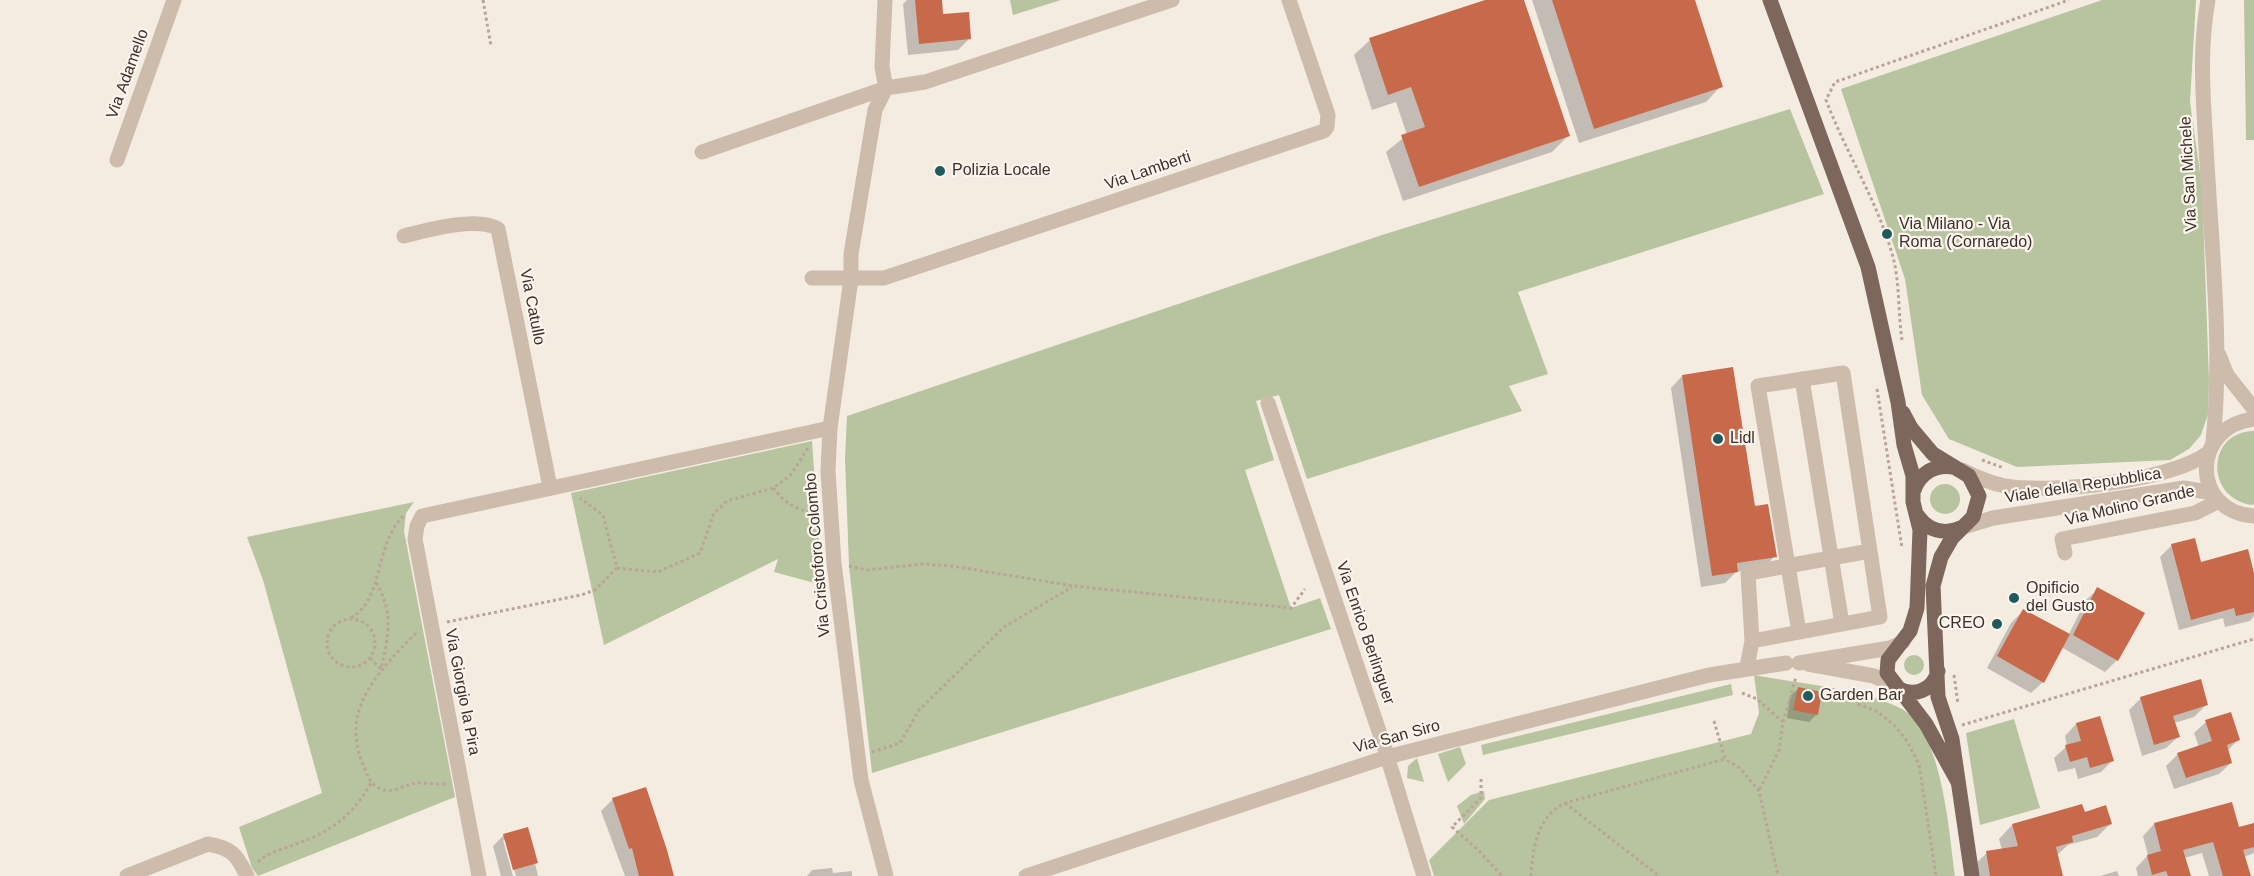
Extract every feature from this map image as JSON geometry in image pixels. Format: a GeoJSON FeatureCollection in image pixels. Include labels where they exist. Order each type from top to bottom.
{"type":"FeatureCollection","features":[{"type":"Feature","properties":{"kind":"main road"},"geometry":{"type":"LineString","coordinates":[[1770,0],[1868,267],[1898,402],[1904,445],[1913,476],[1920,537],[1917,608],[1912,627],[1887,666],[1889,678],[1926,724],[1958,782]]}},
{"type":"Feature","properties":{"kind":"main road"},"geometry":{"type":"LineString","coordinates":[[1898,402],[1911,428],[1921,441],[1933,454],[1973,480],[1978,496],[1976,511],[1949,543],[1934,578],[1939,702],[1952,739],[1971,873]]}},
{"type":"Feature","properties":{"kind":"main road"},"geometry":{"type":"LineString","coordinates":[[1914,494],[1917,483],[1927,472],[1940,466],[1958,469]]}},
{"type":"Feature","properties":{"kind":"main road"},"geometry":{"type":"LineString","coordinates":[[1917,514],[1925,524],[1936,530],[1948,531],[1964,526]]}},
{"type":"Feature","properties":{"kind":"main road"},"geometry":{"type":"LineString","coordinates":[[1894,686],[1905,692],[1920,692],[1933,683],[1938,668]]}},
{"type":"Feature","properties":{"kind":"street","name":"Via Adamello"},"geometry":{"type":"LineString","coordinates":[[117,160],[174,0]]}},
{"type":"Feature","properties":{"kind":"street"},"geometry":{"type":"LineString","coordinates":[[885,0],[882,67],[886,88]]}},
{"type":"Feature","properties":{"kind":"street"},"geometry":{"type":"LineString","coordinates":[[702,152],[886,88],[925,82],[1172,0]]}},
{"type":"Feature","properties":{"kind":"street","name":"Via Lamberti"},"geometry":{"type":"LineString","coordinates":[[851,279],[884,278],[1324,131],[1327,127],[1328,115],[1289,0]]}},
{"type":"Feature","properties":{"kind":"street","name":"Via San Michele"},"geometry":{"type":"LineString","coordinates":[[2208,0],[2202,67],[2216,346],[2216,408],[2206,474],[2216,497]]}},
{"type":"Feature","properties":{"kind":"street","name":"Via Cristoforo Colombo"},"geometry":{"type":"LineString","coordinates":[[886,88],[875,110],[851,254],[851,279],[823,429],[834,562],[861,780],[886,876]]}},
{"type":"Feature","properties":{"kind":"street","name":"Via Catullo"},"geometry":{"type":"LineString","coordinates":[[404,236],[444,226],[490,224],[498,229],[556,485]]}},
{"type":"Feature","properties":{"kind":"street"},"geometry":{"type":"LineString","coordinates":[[812,278],[851,279]]}},
{"type":"Feature","properties":{"kind":"street","name":"Via San Michele"},"geometry":{"type":"LineString","coordinates":[[2216,346],[2227,375],[2254,409]]}},
{"type":"Feature","properties":{"kind":"street"},"geometry":{"type":"LineString","coordinates":[[1752,641],[1880,617],[1843,373],[1758,386],[1799,632]]}},
{"type":"Feature","properties":{"kind":"street"},"geometry":{"type":"LineString","coordinates":[[1802,379],[1842,624]]}},
{"type":"Feature","properties":{"kind":"street","name":"Via Enrico Berlinguer"},"geometry":{"type":"LineString","coordinates":[[1268,403],[1387,757],[1424,876]]}},
{"type":"Feature","properties":{"kind":"street","name":"Viale della Repubblica"},"geometry":{"type":"LineString","coordinates":[[1958,469],[2005,486],[2044,489],[2160,475],[2187,467],[2210,448],[2228,426],[2254,419]]}},
{"type":"Feature","properties":{"kind":"street"},"geometry":{"type":"LineString","coordinates":[[422,516],[556,485],[823,429]]}},
{"type":"Feature","properties":{"kind":"street","name":"Viale della Repubblica"},"geometry":{"type":"LineString","coordinates":[[1964,526],[1993,518],[2184,488],[2216,497],[2234,512],[2253,517]]}},
{"type":"Feature","properties":{"kind":"street","name":"Via Molino Grande"},"geometry":{"type":"LineString","coordinates":[[2065,553],[2062,539],[2195,513],[2216,497]]}},
{"type":"Feature","properties":{"kind":"street","name":"Via Giorgio la Pira"},"geometry":{"type":"LineString","coordinates":[[422,516],[417,526],[415,539],[479,876]]}},
{"type":"Feature","properties":{"kind":"street"},"geometry":{"type":"LineString","coordinates":[[1747,667],[1752,641],[1748,573],[1870,551]]}},
{"type":"Feature","properties":{"kind":"street"},"geometry":{"type":"LineString","coordinates":[[1894,686],[1874,676],[1799,663],[1890,648],[1903,642]]}},
{"type":"Feature","properties":{"kind":"street","name":"Via San Siro"},"geometry":{"type":"LineString","coordinates":[[1026,876],[1387,757],[1747,667],[1786,669]]}},
{"type":"Feature","properties":{"kind":"street"},"geometry":{"type":"LineString","coordinates":[[127,876],[208,844],[219,846],[239,858],[247,875]]}},
{"type":"Feature","properties":{"kind":"path"},"geometry":{"type":"LineString","coordinates":[[483,0],[491,46]]}},
{"type":"Feature","properties":{"kind":"path"},"geometry":{"type":"LineString","coordinates":[[1902,342],[1893,260],[1878,213],[1840,139],[1826,100],[1835,82],[2069,0]]}},
{"type":"Feature","properties":{"kind":"path"},"geometry":{"type":"LineString","coordinates":[[1876,383],[1904,559]]}},
{"type":"Feature","properties":{"kind":"path"},"geometry":{"type":"LineString","coordinates":[[616,568],[658,572],[700,553],[714,513],[727,501],[773,488],[790,476],[823,429]]}},
{"type":"Feature","properties":{"kind":"path"},"geometry":{"type":"LineString","coordinates":[[1976,458],[2005,468]]}},
{"type":"Feature","properties":{"kind":"path"},"geometry":{"type":"LineString","coordinates":[[556,485],[590,503],[603,515],[616,568]]}},
{"type":"Feature","properties":{"kind":"path"},"geometry":{"type":"LineString","coordinates":[[773,488],[783,501],[798,510],[830,515]]}},
{"type":"Feature","properties":{"kind":"path"},"geometry":{"type":"LineString","coordinates":[[348,619],[364,623],[373,633],[375,642],[370,658],[360,666],[345,666],[330,654],[328,638],[331,630],[364,608],[376,582],[386,541],[394,525],[406,513],[422,516]]}},
{"type":"Feature","properties":{"kind":"path"},"geometry":{"type":"LineString","coordinates":[[834,562],[867,570],[922,564],[1074,586],[1291,608],[1305,589]]}},
{"type":"Feature","properties":{"kind":"path"},"geometry":{"type":"LineString","coordinates":[[462,784],[414,783],[394,790],[383,790],[371,783],[360,758],[355,719],[360,701],[381,669],[422,627],[592,592],[616,568]]}},
{"type":"Feature","properties":{"kind":"path"},"geometry":{"type":"LineString","coordinates":[[376,582],[389,613],[390,626],[381,669]]}},
{"type":"Feature","properties":{"kind":"path"},"geometry":{"type":"LineString","coordinates":[[858,755],[900,743],[920,710],[1004,627],[1074,586]]}},
{"type":"Feature","properties":{"kind":"path"},"geometry":{"type":"LineString","coordinates":[[1961,725],[2254,639]]}},
{"type":"Feature","properties":{"kind":"path"},"geometry":{"type":"LineString","coordinates":[[370,658],[381,669]]}},
{"type":"Feature","properties":{"kind":"path"},"geometry":{"type":"LineString","coordinates":[[1759,791],[1779,750],[1783,722],[1796,677],[1786,669]]}},
{"type":"Feature","properties":{"kind":"path"},"geometry":{"type":"LineString","coordinates":[[1843,686],[1864,691]]}},
{"type":"Feature","properties":{"kind":"path"},"geometry":{"type":"LineString","coordinates":[[1855,688],[1854,698],[1858,704],[1878,712],[1895,726],[1907,741],[1919,764],[1936,876]]}},
{"type":"Feature","properties":{"kind":"path"},"geometry":{"type":"LineString","coordinates":[[1742,693],[1757,699],[1783,722]]}},
{"type":"Feature","properties":{"kind":"path"},"geometry":{"type":"LineString","coordinates":[[1714,721],[1725,759],[1740,768],[1759,791],[1778,876]]}},
{"type":"Feature","properties":{"kind":"path"},"geometry":{"type":"LineString","coordinates":[[1531,876],[1533,851],[1541,826],[1552,809],[1565,803],[1725,759]]}},
{"type":"Feature","properties":{"kind":"path"},"geometry":{"type":"LineString","coordinates":[[1481,779],[1481,798],[1452,827],[1502,876]]}},
{"type":"Feature","properties":{"kind":"path"},"geometry":{"type":"LineString","coordinates":[[247,875],[263,857],[335,827],[351,814],[371,783]]}},
{"type":"Feature","properties":{"kind":"path"},"geometry":{"type":"LineString","coordinates":[[1565,803],[1659,876]]}},
{"type":"Feature","properties":{"kind":"green space"},"geometry":{"type":"Polygon","coordinates":[[[1010,0],[1061,0],[1013,15],[1010,0]]]}},
{"type":"Feature","properties":{"kind":"green space"},"geometry":{"type":"Polygon","coordinates":[[[2102,0],[2196,0],[2190,102],[2202,187],[2209,381],[2208,414],[2201,435],[2189,449],[2170,460],[2017,467],[1949,439],[1922,395],[1905,279],[1841,89],[2102,0]]]}},
{"type":"Feature","properties":{"kind":"green space"},"geometry":{"type":"Polygon","coordinates":[[[2244,0],[2254,0],[2254,140],[2246,140],[2244,0]]]}},
{"type":"Feature","properties":{"kind":"green space"},"geometry":{"type":"Polygon","coordinates":[[[1790,109],[1824,194],[1518,292],[1548,374],[1509,386],[1522,411],[1307,479],[1279,395],[1256,401],[1274,460],[1245,470],[1291,608],[1320,598],[1331,629],[872,773],[849,566],[845,458],[847,416],[1382,235],[1790,109]]]}},
{"type":"Feature","properties":{"kind":"green space"},"geometry":{"type":"Polygon","coordinates":[[[2254,431],[2254,504],[2252,505],[2236,500],[2225,490],[2219,479],[2217,465],[2220,453],[2227,442],[2238,434],[2254,431]]]}},
{"type":"Feature","properties":{"kind":"green space"},"geometry":{"type":"Polygon","coordinates":[[[812,441],[822,585],[774,572],[778,559],[604,645],[571,493],[812,441]]]}},
{"type":"Feature","properties":{"kind":"green space"},"geometry":{"type":"Polygon","coordinates":[[[1945,484],[1951,485],[1959,493],[1959,505],[1951,513],[1945,514],[1939,513],[1931,505],[1930,499],[1931,493],[1939,485],[1945,484]]]}},
{"type":"Feature","properties":{"kind":"green space"},"geometry":{"type":"Polygon","coordinates":[[[414,502],[406,513],[404,531],[455,797],[258,876],[252,868],[239,827],[322,793],[263,580],[247,537],[414,502]]]}},
{"type":"Feature","properties":{"kind":"green space"},"geometry":{"type":"Polygon","coordinates":[[[1914,655],[1921,658],[1924,665],[1921,672],[1914,675],[1907,672],[1904,665],[1907,658],[1914,655]]]}},
{"type":"Feature","properties":{"kind":"green space"},"geometry":{"type":"Polygon","coordinates":[[[1754,675],[1869,696],[1902,709],[1916,721],[1927,739],[1942,785],[1955,876],[1434,876],[1429,860],[1489,800],[1751,734],[1759,713],[1754,675]]]}},
{"type":"Feature","properties":{"kind":"green space"},"geometry":{"type":"Polygon","coordinates":[[[1731,684],[1733,695],[1483,755],[1481,745],[1731,684]]]}},
{"type":"Feature","properties":{"kind":"green space"},"geometry":{"type":"Polygon","coordinates":[[[2014,719],[2040,808],[1980,825],[1966,733],[2014,719]]]}},
{"type":"Feature","properties":{"kind":"green space"},"geometry":{"type":"Polygon","coordinates":[[[1460,747],[1466,764],[1448,782],[1438,754],[1460,747]]]}},
{"type":"Feature","properties":{"kind":"green space"},"geometry":{"type":"Polygon","coordinates":[[[1417,758],[1424,782],[1407,778],[1408,766],[1417,758]]]}},
{"type":"Feature","properties":{"kind":"green space"},"geometry":{"type":"Polygon","coordinates":[[[1484,791],[1485,799],[1464,824],[1457,806],[1471,795],[1484,791]]]}},
{"type":"Feature","properties":{"kind":"building"},"geometry":{"type":"Polygon","coordinates":[[[915,0],[942,0],[943,14],[969,12],[971,39],[919,44],[915,0]]]}},
{"type":"Feature","properties":{"kind":"building"},"geometry":{"type":"Polygon","coordinates":[[[1485,0],[1524,0],[1570,136],[1419,187],[1401,135],[1425,127],[1411,87],[1388,95],[1369,38],[1485,0]]]}},
{"type":"Feature","properties":{"kind":"building"},"geometry":{"type":"Polygon","coordinates":[[[1552,0],[1695,0],[1723,87],[1594,129],[1552,0]]]}},
{"type":"Feature","properties":{"kind":"building","name":"Lidl"},"geometry":{"type":"Polygon","coordinates":[[[1733,367],[1755,506],[1768,504],[1777,557],[1737,563],[1738,572],[1712,576],[1682,375],[1733,367]]]}},
{"type":"Feature","properties":{"kind":"building"},"geometry":{"type":"Polygon","coordinates":[[[2195,538],[2201,562],[2248,549],[2254,573],[2254,612],[2236,616],[2234,608],[2191,620],[2171,544],[2195,538]]]}},
{"type":"Feature","properties":{"kind":"building"},"geometry":{"type":"Polygon","coordinates":[[[2097,587],[2145,613],[2118,661],[2073,635],[2097,587]]]}},
{"type":"Feature","properties":{"kind":"building"},"geometry":{"type":"Polygon","coordinates":[[[2023,609],[2070,634],[2044,683],[1997,656],[2023,609]]]}},
{"type":"Feature","properties":{"kind":"building"},"geometry":{"type":"Polygon","coordinates":[[[2201,679],[2208,705],[2173,716],[2180,737],[2154,745],[2140,697],[2201,679]]]}},
{"type":"Feature","properties":{"kind":"building"},"geometry":{"type":"Polygon","coordinates":[[[1798,687],[1822,692],[1818,715],[1793,710],[1798,687]]]}},
{"type":"Feature","properties":{"kind":"building"},"geometry":{"type":"Polygon","coordinates":[[[2231,712],[2240,740],[2227,745],[2232,763],[2186,778],[2177,753],[2212,741],[2205,720],[2231,712]]]}},
{"type":"Feature","properties":{"kind":"building"},"geometry":{"type":"Polygon","coordinates":[[[2100,716],[2114,761],[2090,768],[2087,757],[2070,762],[2065,745],[2081,741],[2076,723],[2100,716]]]}},
{"type":"Feature","properties":{"kind":"building"},"geometry":{"type":"Polygon","coordinates":[[[646,787],[674,876],[639,876],[632,848],[629,849],[612,798],[646,787]]]}},
{"type":"Feature","properties":{"kind":"building"},"geometry":{"type":"Polygon","coordinates":[[[2232,802],[2239,827],[2254,823],[2254,847],[2243,850],[2251,876],[2223,876],[2213,842],[2183,850],[2191,876],[2168,876],[2166,871],[2152,875],[2147,855],[2161,851],[2154,823],[2232,802]]]}},
{"type":"Feature","properties":{"kind":"building"},"geometry":{"type":"Polygon","coordinates":[[[2082,804],[2085,812],[2106,805],[2112,824],[2072,836],[2073,842],[2056,847],[2063,876],[1990,876],[1986,851],[2018,846],[2012,824],[2082,804]]]}},
{"type":"Feature","properties":{"kind":"building"},"geometry":{"type":"Polygon","coordinates":[[[528,827],[538,863],[513,870],[503,834],[528,827]]]}},
{"type":"Feature","properties":{"kind":"place","name":"Polizia Locale"},"geometry":{"type":"Point","coordinates":[940,171]}},
{"type":"Feature","properties":{"kind":"place","name":"Via Milano - Via Roma (Cornaredo)"},"geometry":{"type":"Point","coordinates":[1887,234]}},
{"type":"Feature","properties":{"kind":"place","name":"Lidl"},"geometry":{"type":"Point","coordinates":[1718,439]}},
{"type":"Feature","properties":{"kind":"place","name":"Opificio del Gusto"},"geometry":{"type":"Point","coordinates":[2014,598]}},
{"type":"Feature","properties":{"kind":"place","name":"CREO"},"geometry":{"type":"Point","coordinates":[1997,624]}},
{"type":"Feature","properties":{"kind":"place","name":"Garden Bar"},"geometry":{"type":"Point","coordinates":[1808,696]}}]}
